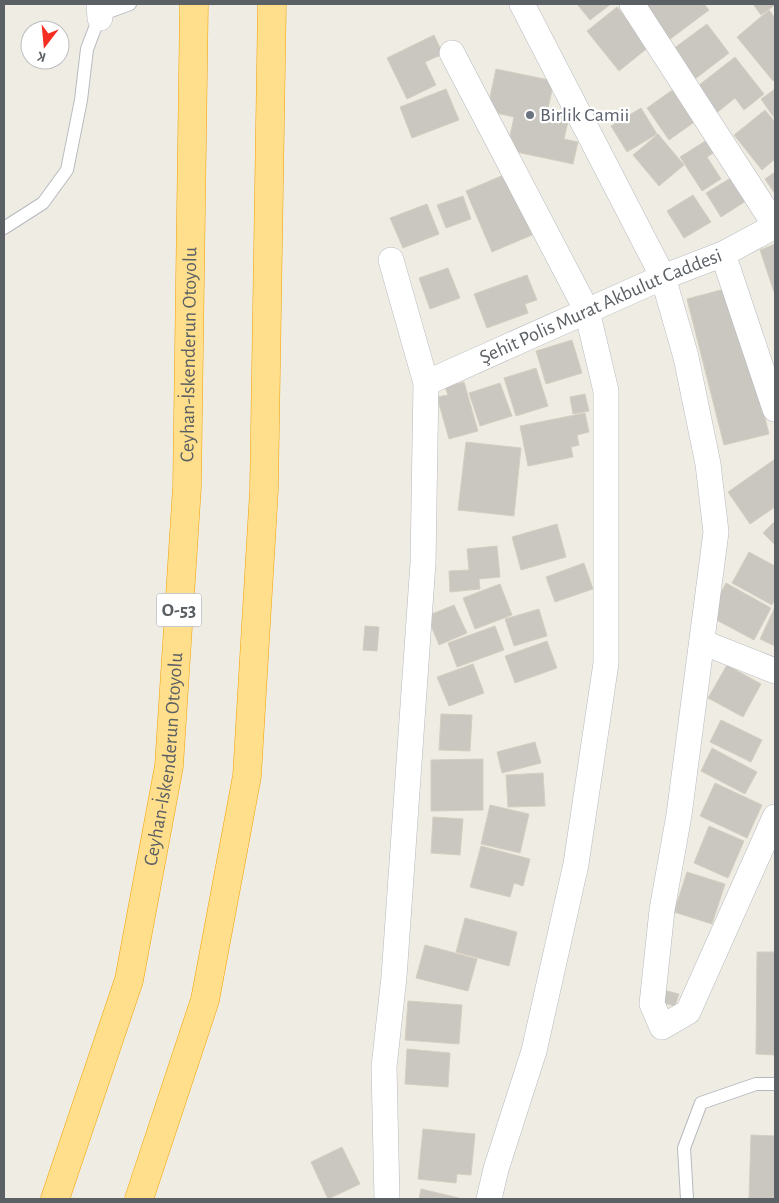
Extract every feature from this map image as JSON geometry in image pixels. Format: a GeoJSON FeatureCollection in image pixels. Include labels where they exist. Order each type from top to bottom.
{"type":"FeatureCollection","features":[{"type":"Feature","properties":{"kind":"highway","name":"Ceyhan-İskenderun Otoyolu"},"geometry":{"type":"LineString","coordinates":[[55,1199],[129,980],[169,766],[187,487],[194,4]]}},
{"type":"Feature","properties":{"kind":"highway"},"geometry":{"type":"LineString","coordinates":[[139,1199],[205,1000],[246,776],[264,490],[272,4]]}},
{"type":"Feature","properties":{"kind":"street"},"geometry":{"type":"LineString","coordinates":[[522,4],[663,277],[686,357],[708,464],[716,532],[679,815],[662,910],[652,1004],[662,1027],[688,1012],[775,817]]}},
{"type":"Feature","properties":{"kind":"street"},"geometry":{"type":"LineString","coordinates":[[632,4],[775,226]]}},
{"type":"Feature","properties":{"kind":"street"},"geometry":{"type":"LineString","coordinates":[[452,53],[587,311],[606,391],[606,663],[574,874],[534,1051],[496,1169],[489,1199]]}},
{"type":"Feature","properties":{"kind":"street","name":"Şehit Polis Murat Akbulut Caddesi"},"geometry":{"type":"LineString","coordinates":[[426,383],[663,277],[723,254],[775,226]]}},
{"type":"Feature","properties":{"kind":"street"},"geometry":{"type":"LineString","coordinates":[[723,254],[775,409]]}},
{"type":"Feature","properties":{"kind":"street"},"geometry":{"type":"LineString","coordinates":[[387,1199],[384,1067],[394,977],[423,563],[426,383],[391,260]]}},
{"type":"Feature","properties":{"kind":"street"},"geometry":{"type":"LineString","coordinates":[[702,642],[775,671]]}},
{"type":"Feature","properties":{"kind":"lane"},"geometry":{"type":"LineString","coordinates":[[4,228],[43,203],[66,170],[81,100],[87,49],[99,11],[130,4]]}},
{"type":"Feature","properties":{"kind":"lane"},"geometry":{"type":"LineString","coordinates":[[687,1199],[684,1148],[701,1103],[756,1084],[775,1084]]}},
{"type":"Feature","properties":{"kind":"building"},"geometry":{"type":"Polygon","coordinates":[[[577,4],[611,4],[590,20],[577,4]]]}},
{"type":"Feature","properties":{"kind":"building"},"geometry":{"type":"Polygon","coordinates":[[[647,4],[704,4],[709,10],[669,40],[644,6],[647,4]]]}},
{"type":"Feature","properties":{"kind":"building"},"geometry":{"type":"Polygon","coordinates":[[[753,4],[775,4],[775,5],[761,15],[753,4]]]}},
{"type":"Feature","properties":{"kind":"building"},"geometry":{"type":"Polygon","coordinates":[[[617,7],[650,46],[619,71],[587,31],[617,7]]]}},
{"type":"Feature","properties":{"kind":"building"},"geometry":{"type":"Polygon","coordinates":[[[769,10],[775,18],[775,80],[773,81],[737,37],[769,10]]]}},
{"type":"Feature","properties":{"kind":"building"},"geometry":{"type":"Polygon","coordinates":[[[707,24],[729,53],[695,79],[673,49],[707,24]]]}},
{"type":"Feature","properties":{"kind":"building"},"geometry":{"type":"Polygon","coordinates":[[[434,35],[443,54],[425,62],[436,85],[407,99],[387,58],[434,35]]]}},
{"type":"Feature","properties":{"kind":"building"},"geometry":{"type":"Polygon","coordinates":[[[735,57],[764,94],[744,110],[735,98],[714,115],[694,89],[735,57]]]}},
{"type":"Feature","properties":{"kind":"building","name":"Birlik Camii"},"geometry":{"type":"Polygon","coordinates":[[[496,69],[554,81],[547,113],[569,117],[564,139],[578,142],[573,164],[507,150],[514,117],[487,111],[496,69]]]}},
{"type":"Feature","properties":{"kind":"building"},"geometry":{"type":"Polygon","coordinates":[[[678,86],[700,118],[669,140],[647,108],[678,86]]]}},
{"type":"Feature","properties":{"kind":"building"},"geometry":{"type":"Polygon","coordinates":[[[446,89],[459,120],[412,138],[400,107],[446,89]]]}},
{"type":"Feature","properties":{"kind":"building"},"geometry":{"type":"Polygon","coordinates":[[[775,89],[775,119],[761,99],[775,89]]]}},
{"type":"Feature","properties":{"kind":"building"},"geometry":{"type":"Polygon","coordinates":[[[641,108],[657,134],[627,152],[611,126],[641,108]]]}},
{"type":"Feature","properties":{"kind":"building"},"geometry":{"type":"Polygon","coordinates":[[[765,110],[775,122],[775,159],[762,170],[734,135],[765,110]]]}},
{"type":"Feature","properties":{"kind":"building"},"geometry":{"type":"Polygon","coordinates":[[[658,134],[684,165],[659,186],[633,155],[658,134]]]}},
{"type":"Feature","properties":{"kind":"building"},"geometry":{"type":"Polygon","coordinates":[[[710,138],[718,150],[707,157],[721,179],[702,191],[680,157],[710,138]]]}},
{"type":"Feature","properties":{"kind":"building"},"geometry":{"type":"Polygon","coordinates":[[[775,172],[775,194],[765,179],[775,172]]]}},
{"type":"Feature","properties":{"kind":"building"},"geometry":{"type":"Polygon","coordinates":[[[506,174],[532,235],[492,252],[466,191],[506,174]]]}},
{"type":"Feature","properties":{"kind":"building"},"geometry":{"type":"Polygon","coordinates":[[[734,176],[749,199],[721,217],[706,193],[734,176]]]}},
{"type":"Feature","properties":{"kind":"building"},"geometry":{"type":"Polygon","coordinates":[[[693,195],[711,222],[684,238],[667,211],[693,195]]]}},
{"type":"Feature","properties":{"kind":"building"},"geometry":{"type":"Polygon","coordinates":[[[463,196],[471,219],[446,228],[437,205],[463,196]]]}},
{"type":"Feature","properties":{"kind":"building"},"geometry":{"type":"Polygon","coordinates":[[[427,204],[439,234],[403,248],[390,218],[427,204]]]}},
{"type":"Feature","properties":{"kind":"building"},"geometry":{"type":"Polygon","coordinates":[[[775,244],[775,292],[774,292],[760,250],[775,244]]]}},
{"type":"Feature","properties":{"kind":"building"},"geometry":{"type":"Polygon","coordinates":[[[448,268],[460,298],[430,309],[419,278],[448,268]]]}},
{"type":"Feature","properties":{"kind":"building"},"geometry":{"type":"Polygon","coordinates":[[[527,275],[537,300],[525,304],[528,313],[487,328],[474,294],[527,275]]]}},
{"type":"Feature","properties":{"kind":"building"},"geometry":{"type":"Polygon","coordinates":[[[732,287],[769,434],[724,445],[687,299],[732,287]]]}},
{"type":"Feature","properties":{"kind":"building"},"geometry":{"type":"Polygon","coordinates":[[[572,340],[582,373],[546,384],[536,351],[572,340]]]}},
{"type":"Feature","properties":{"kind":"building"},"geometry":{"type":"Polygon","coordinates":[[[536,368],[548,406],[516,416],[504,378],[536,368]]]}},
{"type":"Feature","properties":{"kind":"building"},"geometry":{"type":"Polygon","coordinates":[[[464,382],[478,431],[449,439],[437,397],[448,395],[445,387],[464,382]]]}},
{"type":"Feature","properties":{"kind":"building"},"geometry":{"type":"Polygon","coordinates":[[[500,383],[512,416],[480,426],[469,393],[500,383]]]}},
{"type":"Feature","properties":{"kind":"building"},"geometry":{"type":"Polygon","coordinates":[[[585,394],[589,411],[573,414],[570,397],[585,394]]]}},
{"type":"Feature","properties":{"kind":"building"},"geometry":{"type":"Polygon","coordinates":[[[585,413],[589,432],[577,435],[579,445],[571,447],[573,457],[528,466],[520,426],[585,413]]]}},
{"type":"Feature","properties":{"kind":"building"},"geometry":{"type":"Polygon","coordinates":[[[466,442],[521,448],[514,516],[458,510],[466,442]]]}},
{"type":"Feature","properties":{"kind":"building"},"geometry":{"type":"Polygon","coordinates":[[[775,459],[775,507],[750,524],[728,492],[775,459]]]}},
{"type":"Feature","properties":{"kind":"building"},"geometry":{"type":"Polygon","coordinates":[[[775,521],[775,545],[763,533],[775,521]]]}},
{"type":"Feature","properties":{"kind":"building"},"geometry":{"type":"Polygon","coordinates":[[[557,524],[566,557],[521,570],[512,537],[557,524]]]}},
{"type":"Feature","properties":{"kind":"building"},"geometry":{"type":"Polygon","coordinates":[[[497,546],[500,577],[479,579],[480,589],[450,592],[449,571],[469,570],[467,549],[497,546]]]}},
{"type":"Feature","properties":{"kind":"building"},"geometry":{"type":"Polygon","coordinates":[[[749,552],[775,566],[775,599],[772,605],[732,583],[749,552]]]}},
{"type":"Feature","properties":{"kind":"building"},"geometry":{"type":"Polygon","coordinates":[[[584,563],[593,589],[555,602],[546,577],[584,563]]]}},
{"type":"Feature","properties":{"kind":"building"},"geometry":{"type":"Polygon","coordinates":[[[726,583],[771,608],[754,640],[709,616],[726,583]]]}},
{"type":"Feature","properties":{"kind":"building"},"geometry":{"type":"Polygon","coordinates":[[[500,584],[512,615],[475,629],[463,598],[500,584]]]}},
{"type":"Feature","properties":{"kind":"building"},"geometry":{"type":"Polygon","coordinates":[[[454,605],[467,633],[439,645],[427,616],[454,605]]]}},
{"type":"Feature","properties":{"kind":"building"},"geometry":{"type":"Polygon","coordinates":[[[775,607],[775,646],[760,639],[775,607]]]}},
{"type":"Feature","properties":{"kind":"building"},"geometry":{"type":"Polygon","coordinates":[[[539,609],[547,636],[514,646],[505,619],[539,609]]]}},
{"type":"Feature","properties":{"kind":"building"},"geometry":{"type":"Polygon","coordinates":[[[365,626],[379,627],[377,651],[363,650],[365,626]]]}},
{"type":"Feature","properties":{"kind":"building"},"geometry":{"type":"Polygon","coordinates":[[[495,626],[504,650],[457,667],[448,643],[495,626]]]}},
{"type":"Feature","properties":{"kind":"building"},"geometry":{"type":"Polygon","coordinates":[[[547,641],[557,668],[515,683],[505,656],[547,641]]]}},
{"type":"Feature","properties":{"kind":"building"},"geometry":{"type":"Polygon","coordinates":[[[473,664],[484,693],[449,706],[437,677],[473,664]]]}},
{"type":"Feature","properties":{"kind":"building"},"geometry":{"type":"Polygon","coordinates":[[[727,665],[761,684],[743,717],[708,698],[727,665]]]}},
{"type":"Feature","properties":{"kind":"building"},"geometry":{"type":"Polygon","coordinates":[[[441,714],[472,715],[470,751],[439,750],[441,714]]]}},
{"type":"Feature","properties":{"kind":"building"},"geometry":{"type":"Polygon","coordinates":[[[721,720],[762,740],[751,762],[710,742],[721,720]]]}},
{"type":"Feature","properties":{"kind":"building"},"geometry":{"type":"Polygon","coordinates":[[[535,742],[541,763],[502,773],[497,752],[535,742]]]}},
{"type":"Feature","properties":{"kind":"building"},"geometry":{"type":"Polygon","coordinates":[[[712,748],[757,772],[745,794],[701,771],[712,748]]]}},
{"type":"Feature","properties":{"kind":"building"},"geometry":{"type":"Polygon","coordinates":[[[483,759],[483,810],[431,811],[431,760],[483,759]]]}},
{"type":"Feature","properties":{"kind":"building"},"geometry":{"type":"Polygon","coordinates":[[[543,773],[545,806],[508,807],[506,775],[543,773]]]}},
{"type":"Feature","properties":{"kind":"building"},"geometry":{"type":"Polygon","coordinates":[[[715,783],[762,805],[747,838],[700,816],[715,783]]]}},
{"type":"Feature","properties":{"kind":"building"},"geometry":{"type":"Polygon","coordinates":[[[490,805],[529,814],[520,853],[481,844],[490,805]]]}},
{"type":"Feature","properties":{"kind":"building"},"geometry":{"type":"Polygon","coordinates":[[[433,817],[463,819],[460,855],[431,853],[433,817]]]}},
{"type":"Feature","properties":{"kind":"building"},"geometry":{"type":"Polygon","coordinates":[[[709,826],[744,841],[728,878],[694,863],[709,826]]]}},
{"type":"Feature","properties":{"kind":"building"},"geometry":{"type":"Polygon","coordinates":[[[481,846],[530,859],[523,886],[514,883],[510,897],[470,887],[481,846]]]}},
{"type":"Feature","properties":{"kind":"building"},"geometry":{"type":"Polygon","coordinates":[[[687,872],[725,884],[712,924],[674,912],[687,872]]]}},
{"type":"Feature","properties":{"kind":"building"},"geometry":{"type":"Polygon","coordinates":[[[465,918],[517,932],[509,966],[456,952],[465,918]]]}},
{"type":"Feature","properties":{"kind":"building"},"geometry":{"type":"Polygon","coordinates":[[[425,945],[477,959],[468,991],[416,978],[425,945]]]}},
{"type":"Feature","properties":{"kind":"building"},"geometry":{"type":"Polygon","coordinates":[[[757,952],[775,952],[775,1055],[756,1054],[757,952]]]}},
{"type":"Feature","properties":{"kind":"building"},"geometry":{"type":"Polygon","coordinates":[[[663,990],[679,994],[675,1006],[659,1002],[663,990]]]}},
{"type":"Feature","properties":{"kind":"building"},"geometry":{"type":"Polygon","coordinates":[[[408,1001],[462,1005],[459,1044],[405,1040],[408,1001]]]}},
{"type":"Feature","properties":{"kind":"building"},"geometry":{"type":"Polygon","coordinates":[[[407,1049],[450,1053],[448,1087],[405,1084],[407,1049]]]}},
{"type":"Feature","properties":{"kind":"building"},"geometry":{"type":"Polygon","coordinates":[[[423,1129],[475,1134],[471,1175],[457,1174],[456,1183],[418,1179],[423,1129]]]}},
{"type":"Feature","properties":{"kind":"building"},"geometry":{"type":"Polygon","coordinates":[[[751,1135],[775,1136],[775,1199],[749,1199],[751,1135]]]}},
{"type":"Feature","properties":{"kind":"building"},"geometry":{"type":"Polygon","coordinates":[[[342,1147],[360,1184],[328,1199],[311,1162],[342,1147]]]}},
{"type":"Feature","properties":{"kind":"building"},"geometry":{"type":"Polygon","coordinates":[[[421,1189],[459,1198],[419,1199],[421,1189]]]}},
{"type":"Feature","properties":{"kind":"place","name":"Birlik Camii"},"geometry":{"type":"Point","coordinates":[530,115]}}]}
